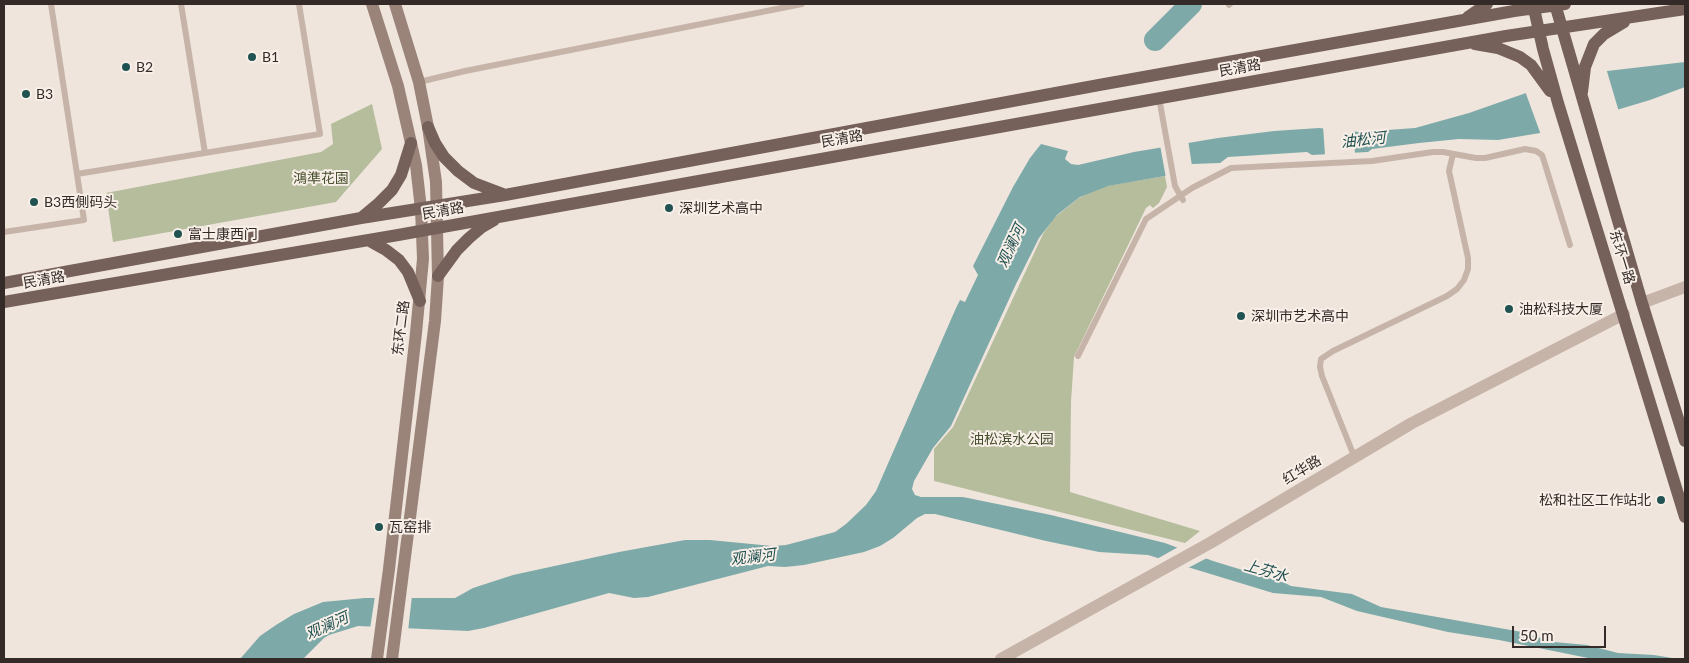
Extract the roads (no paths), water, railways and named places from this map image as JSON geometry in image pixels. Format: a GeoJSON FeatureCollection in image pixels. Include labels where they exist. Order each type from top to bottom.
{"type":"FeatureCollection","features":[{"type":"Feature","properties":{"kind":"main road","name":"东环二路"},"geometry":{"type":"LineString","coordinates":[[372,4],[398,86],[412,143],[421,209],[423,259],[420,300],[377,659]]}},
{"type":"Feature","properties":{"kind":"main road"},"geometry":{"type":"LineString","coordinates":[[392,659],[435,322],[438,276],[436,182],[428,127],[419,82],[395,4]]}},
{"type":"Feature","properties":{"kind":"main road"},"geometry":{"type":"LineString","coordinates":[[1459,21],[1487,4]]}},
{"type":"Feature","properties":{"kind":"main road","name":"民清路"},"geometry":{"type":"LineString","coordinates":[[4,283],[361,218],[505,195],[1089,86],[1534,6],[1559,4]]}},
{"type":"Feature","properties":{"kind":"main road","name":"东环一路"},"geometry":{"type":"LineString","coordinates":[[1559,4],[1561,28],[1579,69],[1582,99],[1685,441]]}},
{"type":"Feature","properties":{"kind":"main road","name":"东环一路"},"geometry":{"type":"LineString","coordinates":[[1534,6],[1547,79],[1569,135],[1685,517]]}},
{"type":"Feature","properties":{"kind":"main road","name":"民清路"},"geometry":{"type":"LineString","coordinates":[[4,302],[437,228],[1465,43],[1685,9]]}},
{"type":"Feature","properties":{"kind":"main road"},"geometry":{"type":"LineString","coordinates":[[1579,69],[1597,39],[1633,17]]}},
{"type":"Feature","properties":{"kind":"main road"},"geometry":{"type":"LineString","coordinates":[[1465,43],[1498,48],[1509,52],[1531,64],[1547,79]]}},
{"type":"Feature","properties":{"kind":"main road"},"geometry":{"type":"LineString","coordinates":[[428,127],[444,157],[458,171],[474,183],[505,195]]}},
{"type":"Feature","properties":{"kind":"main road"},"geometry":{"type":"LineString","coordinates":[[361,218],[392,190],[401,176],[412,143]]}},
{"type":"Feature","properties":{"kind":"main road"},"geometry":{"type":"LineString","coordinates":[[438,276],[457,250],[469,238],[482,227],[504,215]]}},
{"type":"Feature","properties":{"kind":"main road"},"geometry":{"type":"LineString","coordinates":[[368,240],[386,250],[398,260],[408,272],[420,300]]}},
{"type":"Feature","properties":{"kind":"street"},"geometry":{"type":"LineString","coordinates":[[1642,303],[1685,287]]}},
{"type":"Feature","properties":{"kind":"street","name":"红华路"},"geometry":{"type":"LineString","coordinates":[[1001,659],[1210,543],[1354,456],[1456,399],[1624,314]]}},
{"type":"Feature","properties":{"kind":"lane"},"geometry":{"type":"LineString","coordinates":[[4,232],[84,220],[51,4]]}},
{"type":"Feature","properties":{"kind":"lane"},"geometry":{"type":"LineString","coordinates":[[181,4],[205,153]]}},
{"type":"Feature","properties":{"kind":"lane"},"geometry":{"type":"LineString","coordinates":[[77,174],[320,134],[299,4]]}},
{"type":"Feature","properties":{"kind":"lane"},"geometry":{"type":"LineString","coordinates":[[419,82],[465,71],[802,4]]}},
{"type":"Feature","properties":{"kind":"lane"},"geometry":{"type":"LineString","coordinates":[[1159,98],[1175,186],[1182,197]]}},
{"type":"Feature","properties":{"kind":"lane"},"geometry":{"type":"LineString","coordinates":[[1078,356],[1146,218],[1231,168],[1372,161],[1433,152],[1485,158],[1526,149],[1536,151],[1542,155],[1570,245]]}},
{"type":"Feature","properties":{"kind":"lane"},"geometry":{"type":"LineString","coordinates":[[1354,456],[1322,376],[1321,359],[1332,351],[1446,296],[1457,289],[1464,280],[1468,269],[1468,258],[1449,171],[1454,154]]}},
{"type":"Feature","properties":{"kind":"water"},"geometry":{"type":"Polygon","coordinates":[[[1685,62],[1685,87],[1650,100],[1540,133],[1498,140],[1459,139],[1419,143],[1372,149],[1368,152],[1312,155],[1307,152],[1228,157],[1220,163],[1192,164],[1165,176],[1108,186],[1080,197],[1057,215],[1039,238],[951,426],[933,448],[914,481],[912,489],[915,495],[921,497],[963,497],[1051,515],[1165,543],[1213,561],[1291,586],[1352,594],[1381,607],[1522,632],[1554,642],[1587,645],[1618,653],[1654,655],[1678,659],[1593,659],[1448,632],[1357,611],[1321,597],[1273,593],[1148,555],[1099,552],[935,514],[925,514],[880,546],[864,552],[804,565],[768,566],[648,597],[634,598],[609,593],[468,631],[358,626],[324,638],[303,659],[240,659],[260,636],[276,625],[294,614],[323,602],[365,598],[455,598],[473,588],[513,575],[685,540],[710,540],[772,546],[786,545],[835,532],[866,505],[876,491],[956,308],[960,300],[965,302],[978,275],[973,266],[1013,187],[1030,158],[1041,144],[1068,151],[1065,159],[1071,164],[1078,165],[1134,152],[1274,131],[1319,128],[1359,132],[1415,128],[1469,113],[1526,93],[1607,71],[1685,62]]]}},
{"type":"Feature","properties":{"kind":"waterway"},"geometry":{"type":"LineString","coordinates":[[1155,40],[1191,4]]}},
{"type":"Feature","properties":{"kind":"place","name":"B1"},"geometry":{"type":"Point","coordinates":[252,57]}},
{"type":"Feature","properties":{"kind":"place","name":"B2"},"geometry":{"type":"Point","coordinates":[126,67]}},
{"type":"Feature","properties":{"kind":"place","name":"B3"},"geometry":{"type":"Point","coordinates":[26,94]}},
{"type":"Feature","properties":{"kind":"place","name":"B3西側码头"},"geometry":{"type":"Point","coordinates":[34,202]}},
{"type":"Feature","properties":{"kind":"place","name":"深圳艺术高中"},"geometry":{"type":"Point","coordinates":[669,208]}},
{"type":"Feature","properties":{"kind":"place","name":"富士康西门"},"geometry":{"type":"Point","coordinates":[178,234]}},
{"type":"Feature","properties":{"kind":"place","name":"油松科技大厦"},"geometry":{"type":"Point","coordinates":[1509,309]}},
{"type":"Feature","properties":{"kind":"place","name":"深圳市艺术高中"},"geometry":{"type":"Point","coordinates":[1241,316]}},
{"type":"Feature","properties":{"kind":"place","name":"松和社区工作站北"},"geometry":{"type":"Point","coordinates":[1661,500]}},
{"type":"Feature","properties":{"kind":"place","name":"瓦窑排"},"geometry":{"type":"Point","coordinates":[379,527]}},
{"type":"Feature","properties":{"kind":"water label","name":"油松河"},"geometry":{"type":"Point","coordinates":[1363,140]}},
{"type":"Feature","properties":{"kind":"water label","name":"观澜河"},"geometry":{"type":"Point","coordinates":[1011,246]}},
{"type":"Feature","properties":{"kind":"water label","name":"观澜河"},"geometry":{"type":"Point","coordinates":[753,557]}},
{"type":"Feature","properties":{"kind":"water label","name":"上芬水"},"geometry":{"type":"Point","coordinates":[1266,571]}},
{"type":"Feature","properties":{"kind":"water label","name":"观澜河"},"geometry":{"type":"Point","coordinates":[327,626]}},
{"type":"Feature","properties":{"kind":"park label","name":"鴻準花園"},"geometry":{"type":"Point","coordinates":[321,178]}},
{"type":"Feature","properties":{"kind":"park label","name":"油松滨水公园"},"geometry":{"type":"Point","coordinates":[1012,439]}}]}
